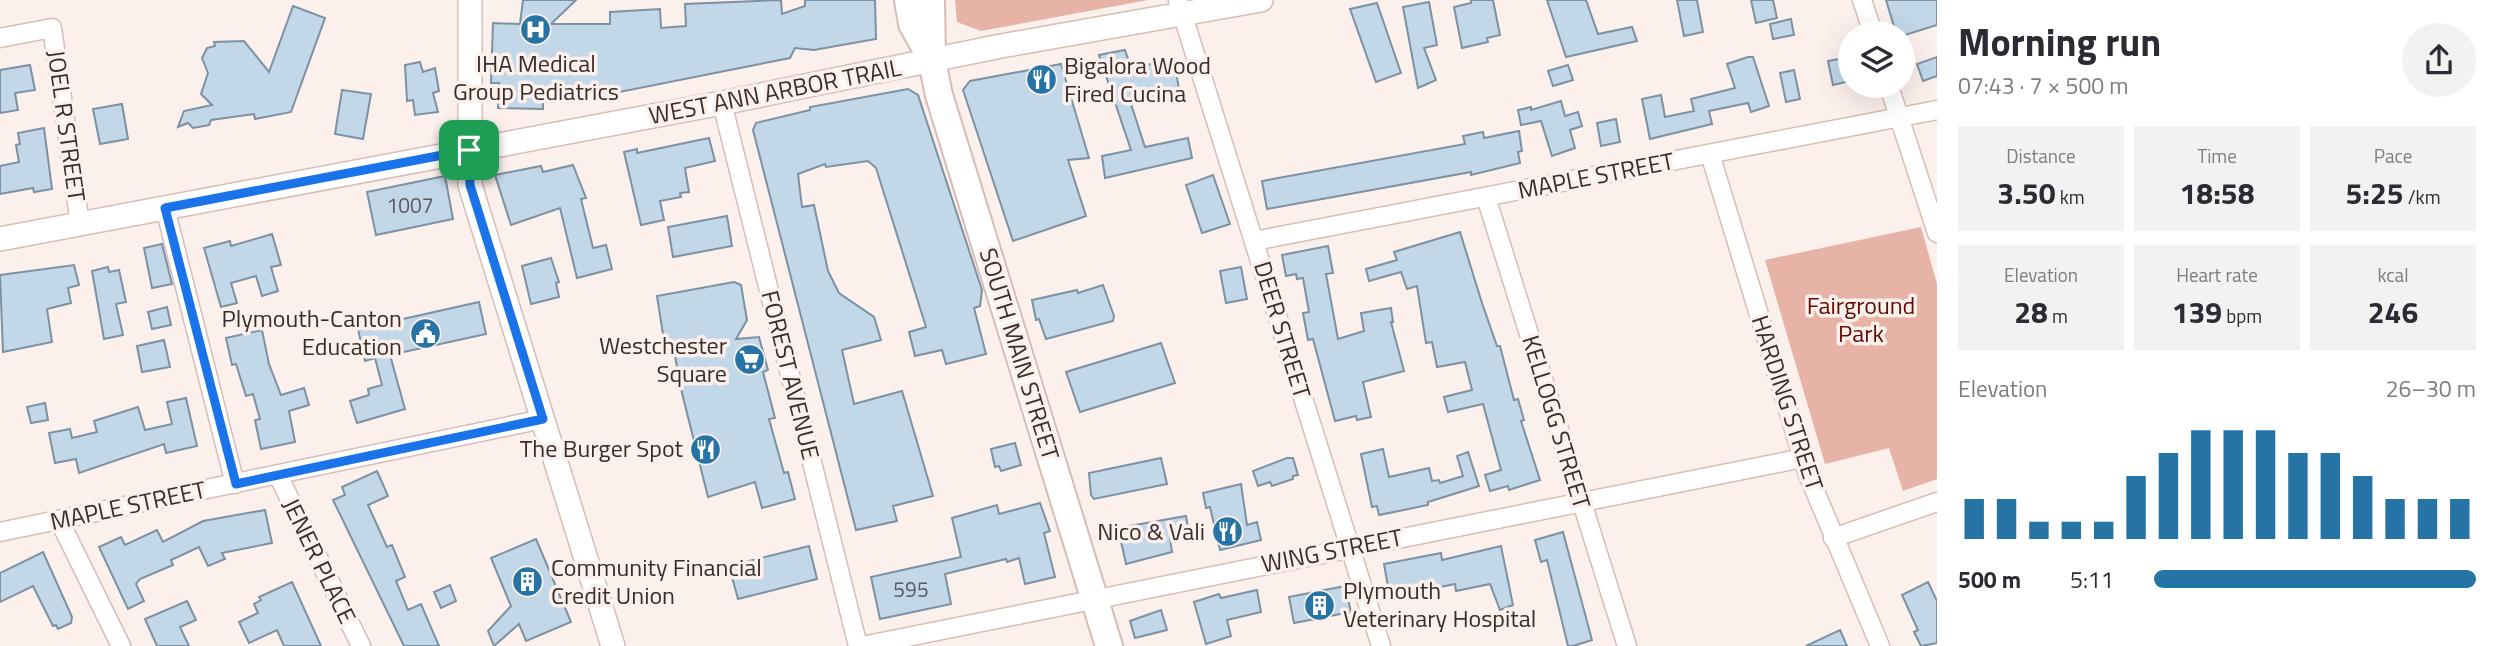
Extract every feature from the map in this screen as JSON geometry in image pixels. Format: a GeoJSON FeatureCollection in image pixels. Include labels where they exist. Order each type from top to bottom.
{"type":"FeatureCollection","features":[{"type":"Feature","properties":{"kind":"main road","name":"SOUTH MAIN STREET"},"geometry":{"type":"LineString","coordinates":[[908,0],[912,24],[932,61]]}},
{"type":"Feature","properties":{"kind":"main road","name":"SOUTH MAIN STREET"},"geometry":{"type":"LineString","coordinates":[[932,0],[932,61],[939,95],[1109,646]]}},
{"type":"Feature","properties":{"kind":"street"},"geometry":{"type":"LineString","coordinates":[[470,0],[470,185],[613,646]]}},
{"type":"Feature","properties":{"kind":"street","name":"WEST ANN ARBOR TRAIL"},"geometry":{"type":"LineString","coordinates":[[0,239],[722,103],[1180,7],[1261,0]]}},
{"type":"Feature","properties":{"kind":"street"},"geometry":{"type":"LineString","coordinates":[[1862,0],[1869,21]]}},
{"type":"Feature","properties":{"kind":"street","name":"DEER STREET"},"geometry":{"type":"LineString","coordinates":[[1180,7],[1381,646]]}},
{"type":"Feature","properties":{"kind":"street","name":"JOEL R STREET"},"geometry":{"type":"LineString","coordinates":[[0,38],[52,28],[80,224]]}},
{"type":"Feature","properties":{"kind":"street"},"geometry":{"type":"LineString","coordinates":[[1893,98],[1937,233]]}},
{"type":"Feature","properties":{"kind":"street","name":"FOREST AVENUE"},"geometry":{"type":"LineString","coordinates":[[722,103],[860,646]]}},
{"type":"Feature","properties":{"kind":"street","name":"MAPLE STREET"},"geometry":{"type":"LineString","coordinates":[[1254,241],[1937,110]]}},
{"type":"Feature","properties":{"kind":"street","name":"HARDING STREET"},"geometry":{"type":"LineString","coordinates":[[1710,154],[1803,458],[1833,538],[1880,646]]}},
{"type":"Feature","properties":{"kind":"street","name":"KELLOGG STREET"},"geometry":{"type":"LineString","coordinates":[[1486,197],[1627,646]]}},
{"type":"Feature","properties":{"kind":"street"},"geometry":{"type":"LineString","coordinates":[[165,208],[236,484]]}},
{"type":"Feature","properties":{"kind":"street","name":"MAPLE STREET"},"geometry":{"type":"LineString","coordinates":[[0,533],[543,419]]}},
{"type":"Feature","properties":{"kind":"street","name":"WING STREET"},"geometry":{"type":"LineString","coordinates":[[860,646],[1803,458]]}},
{"type":"Feature","properties":{"kind":"street","name":"JENER PLACE"},"geometry":{"type":"LineString","coordinates":[[278,475],[361,646]]}},
{"type":"Feature","properties":{"kind":"street"},"geometry":{"type":"LineString","coordinates":[[1833,538],[1937,502]]}},
{"type":"Feature","properties":{"kind":"street"},"geometry":{"type":"LineString","coordinates":[[59,520],[121,646]]}},
{"type":"Feature","properties":{"kind":"green space"},"geometry":{"type":"Polygon","coordinates":[[[955,0],[1148,0],[981,31],[957,22],[955,0]]]}},
{"type":"Feature","properties":{"kind":"green space","name":"Fairground Park"},"geometry":{"type":"Polygon","coordinates":[[[1921,227],[1937,284],[1937,479],[1903,491],[1889,448],[1825,464],[1765,260],[1921,227]]]}},
{"type":"Feature","properties":{"kind":"building"},"geometry":{"type":"Polygon","coordinates":[[[523,0],[576,0],[551,24],[610,24],[610,12],[660,9],[661,28],[686,26],[685,4],[781,0],[782,14],[805,6],[805,0],[875,0],[876,39],[814,50],[795,48],[790,58],[609,94],[607,99],[567,97],[567,102],[543,101],[543,109],[498,108],[499,83],[491,83],[493,23],[520,24],[523,0]]]}},
{"type":"Feature","properties":{"kind":"building"},"geometry":{"type":"Polygon","coordinates":[[[1471,0],[1493,0],[1500,35],[1487,38],[1488,42],[1462,48],[1454,7],[1471,3],[1471,0]]]}},
{"type":"Feature","properties":{"kind":"building"},"geometry":{"type":"Polygon","coordinates":[[[1547,0],[1586,0],[1598,34],[1632,27],[1637,41],[1566,57],[1547,0]]]}},
{"type":"Feature","properties":{"kind":"building"},"geometry":{"type":"Polygon","coordinates":[[[1677,0],[1697,0],[1703,32],[1684,36],[1677,0]]]}},
{"type":"Feature","properties":{"kind":"building"},"geometry":{"type":"Polygon","coordinates":[[[1751,0],[1773,0],[1777,18],[1756,23],[1751,0]]]}},
{"type":"Feature","properties":{"kind":"building"},"geometry":{"type":"Polygon","coordinates":[[[1886,0],[1937,0],[1937,25],[1915,32],[1915,21],[1892,21],[1886,0]]]}},
{"type":"Feature","properties":{"kind":"building"},"geometry":{"type":"Polygon","coordinates":[[[1429,2],[1437,45],[1424,48],[1436,80],[1418,88],[1403,7],[1429,2]]]}},
{"type":"Feature","properties":{"kind":"building"},"geometry":{"type":"Polygon","coordinates":[[[1377,3],[1401,73],[1376,82],[1350,9],[1377,3]]]}},
{"type":"Feature","properties":{"kind":"building"},"geometry":{"type":"Polygon","coordinates":[[[293,6],[325,18],[291,112],[255,119],[254,114],[211,120],[209,125],[193,128],[188,123],[178,127],[184,111],[212,105],[201,94],[208,73],[202,58],[207,48],[215,46],[214,42],[244,41],[269,72],[293,6]]]}},
{"type":"Feature","properties":{"kind":"building"},"geometry":{"type":"Polygon","coordinates":[[[1791,19],[1794,35],[1773,39],[1770,24],[1791,19]]]}},
{"type":"Feature","properties":{"kind":"building"},"geometry":{"type":"Polygon","coordinates":[[[1125,50],[1131,68],[1167,61],[1169,73],[1176,72],[1180,95],[1131,104],[1145,147],[1188,138],[1192,158],[1105,178],[1102,156],[1131,150],[1099,55],[1125,50]]]}},
{"type":"Feature","properties":{"kind":"building"},"geometry":{"type":"Polygon","coordinates":[[[1753,57],[1769,106],[1751,112],[1748,103],[1709,111],[1712,124],[1650,139],[1642,99],[1661,95],[1665,117],[1694,111],[1691,99],[1735,88],[1727,64],[1753,57]]]}},
{"type":"Feature","properties":{"kind":"building"},"geometry":{"type":"Polygon","coordinates":[[[1937,57],[1937,76],[1923,81],[1917,64],[1937,57]]]}},
{"type":"Feature","properties":{"kind":"building"},"geometry":{"type":"Polygon","coordinates":[[[1838,59],[1838,84],[1833,85],[1828,61],[1838,59]]]}},
{"type":"Feature","properties":{"kind":"building"},"geometry":{"type":"Polygon","coordinates":[[[420,62],[423,72],[435,68],[439,91],[433,93],[438,112],[415,115],[413,100],[407,101],[405,65],[420,62]]]}},
{"type":"Feature","properties":{"kind":"building"},"geometry":{"type":"Polygon","coordinates":[[[1061,64],[1089,158],[1068,160],[1086,216],[1013,241],[963,90],[970,81],[1061,64]]]}},
{"type":"Feature","properties":{"kind":"building"},"geometry":{"type":"Polygon","coordinates":[[[30,65],[35,90],[15,93],[18,110],[0,113],[0,70],[30,65]]]}},
{"type":"Feature","properties":{"kind":"building"},"geometry":{"type":"Polygon","coordinates":[[[1568,65],[1573,80],[1553,86],[1548,71],[1568,65]]]}},
{"type":"Feature","properties":{"kind":"building"},"geometry":{"type":"Polygon","coordinates":[[[1794,70],[1800,99],[1786,102],[1780,73],[1794,70]]]}},
{"type":"Feature","properties":{"kind":"building"},"geometry":{"type":"Polygon","coordinates":[[[908,89],[918,95],[982,290],[980,306],[974,308],[986,354],[946,364],[942,350],[915,356],[909,332],[926,327],[876,168],[868,161],[826,167],[825,164],[798,174],[802,207],[814,205],[828,271],[839,293],[874,317],[881,340],[842,350],[854,404],[902,391],[933,496],[893,506],[897,521],[856,530],[753,130],[756,123],[810,110],[810,107],[908,89]]]}},
{"type":"Feature","properties":{"kind":"building"},"geometry":{"type":"Polygon","coordinates":[[[342,90],[371,94],[363,139],[335,134],[342,90]]]}},
{"type":"Feature","properties":{"kind":"building"},"geometry":{"type":"Polygon","coordinates":[[[1561,101],[1565,116],[1578,112],[1582,126],[1570,130],[1575,148],[1552,156],[1541,121],[1521,125],[1518,110],[1531,107],[1531,110],[1561,101]]]}},
{"type":"Feature","properties":{"kind":"building"},"geometry":{"type":"Polygon","coordinates":[[[122,104],[128,139],[100,144],[93,109],[122,104]]]}},
{"type":"Feature","properties":{"kind":"building"},"geometry":{"type":"Polygon","coordinates":[[[1616,119],[1620,142],[1601,146],[1597,123],[1616,119]]]}},
{"type":"Feature","properties":{"kind":"building"},"geometry":{"type":"Polygon","coordinates":[[[44,128],[52,189],[34,192],[33,188],[0,194],[0,166],[19,162],[16,145],[20,144],[18,133],[44,128]]]}},
{"type":"Feature","properties":{"kind":"building"},"geometry":{"type":"Polygon","coordinates":[[[1519,131],[1522,151],[1518,152],[1520,163],[1471,175],[1471,172],[1267,209],[1262,181],[1465,144],[1463,136],[1483,132],[1484,138],[1519,131]]]}},
{"type":"Feature","properties":{"kind":"building"},"geometry":{"type":"Polygon","coordinates":[[[709,138],[715,161],[685,168],[689,192],[680,193],[681,197],[660,201],[664,220],[641,225],[624,152],[637,149],[637,153],[709,138]]]}},
{"type":"Feature","properties":{"kind":"building"},"geometry":{"type":"Polygon","coordinates":[[[573,165],[586,198],[581,199],[593,248],[606,245],[612,269],[577,278],[560,208],[511,225],[495,175],[541,166],[543,172],[573,165]]]}},
{"type":"Feature","properties":{"kind":"building"},"geometry":{"type":"Polygon","coordinates":[[[1213,175],[1230,224],[1202,233],[1186,185],[1213,175]]]}},
{"type":"Feature","properties":{"kind":"building"},"geometry":{"type":"Polygon","coordinates":[[[445,176],[453,219],[376,235],[367,192],[445,176]]]}},
{"type":"Feature","properties":{"kind":"building"},"geometry":{"type":"Polygon","coordinates":[[[727,216],[732,246],[673,257],[668,227],[727,216]]]}},
{"type":"Feature","properties":{"kind":"building"},"geometry":{"type":"Polygon","coordinates":[[[1460,232],[1497,346],[1500,346],[1514,400],[1518,399],[1524,420],[1521,421],[1540,480],[1509,490],[1508,486],[1490,491],[1485,475],[1501,470],[1483,404],[1448,412],[1444,397],[1472,390],[1465,362],[1437,367],[1432,342],[1426,343],[1417,286],[1407,289],[1401,272],[1369,281],[1366,269],[1397,260],[1394,252],[1460,232]]]}},
{"type":"Feature","properties":{"kind":"building"},"geometry":{"type":"Polygon","coordinates":[[[272,234],[281,265],[271,267],[278,291],[262,296],[256,276],[231,283],[237,303],[221,307],[204,248],[230,241],[231,246],[272,234]]]}},
{"type":"Feature","properties":{"kind":"building"},"geometry":{"type":"Polygon","coordinates":[[[162,244],[172,284],[152,288],[144,248],[162,244]]]}},
{"type":"Feature","properties":{"kind":"building"},"geometry":{"type":"Polygon","coordinates":[[[1328,246],[1333,273],[1326,274],[1338,339],[1364,331],[1361,313],[1391,308],[1391,322],[1404,371],[1363,382],[1371,417],[1357,420],[1356,416],[1335,421],[1313,339],[1308,340],[1303,313],[1309,312],[1303,278],[1297,279],[1296,274],[1286,276],[1282,255],[1328,246]]]}},
{"type":"Feature","properties":{"kind":"building"},"geometry":{"type":"Polygon","coordinates":[[[551,258],[559,282],[556,283],[559,297],[531,304],[522,266],[551,258]]]}},
{"type":"Feature","properties":{"kind":"building"},"geometry":{"type":"Polygon","coordinates":[[[74,265],[79,285],[68,288],[71,303],[47,309],[52,342],[3,352],[0,275],[74,265]]]}},
{"type":"Feature","properties":{"kind":"building"},"geometry":{"type":"Polygon","coordinates":[[[108,267],[109,272],[119,270],[126,302],[116,304],[123,335],[104,339],[92,271],[108,267]]]}},
{"type":"Feature","properties":{"kind":"building"},"geometry":{"type":"Polygon","coordinates":[[[1241,267],[1247,299],[1226,303],[1220,271],[1241,267]]]}},
{"type":"Feature","properties":{"kind":"building"},"geometry":{"type":"Polygon","coordinates":[[[734,282],[741,285],[747,320],[736,339],[759,337],[768,370],[763,372],[775,418],[769,419],[784,473],[788,472],[795,499],[762,508],[755,482],[708,497],[673,346],[665,347],[657,296],[734,282]]]}},
{"type":"Feature","properties":{"kind":"building"},"geometry":{"type":"Polygon","coordinates":[[[1103,285],[1114,316],[1113,321],[1046,339],[1039,319],[1036,320],[1032,300],[1077,290],[1078,293],[1103,285]]]}},
{"type":"Feature","properties":{"kind":"building"},"geometry":{"type":"Polygon","coordinates":[[[479,302],[486,334],[390,355],[405,409],[357,423],[350,401],[369,395],[368,389],[382,385],[375,358],[365,361],[358,329],[479,302]]]}},
{"type":"Feature","properties":{"kind":"building"},"geometry":{"type":"Polygon","coordinates":[[[167,307],[171,325],[152,329],[148,312],[167,307]]]}},
{"type":"Feature","properties":{"kind":"building"},"geometry":{"type":"Polygon","coordinates":[[[262,330],[269,364],[281,395],[304,388],[309,405],[289,411],[295,442],[261,449],[255,420],[260,419],[253,394],[246,396],[236,364],[232,365],[226,338],[262,330]]]}},
{"type":"Feature","properties":{"kind":"building"},"geometry":{"type":"Polygon","coordinates":[[[164,340],[170,367],[142,372],[137,346],[164,340]]]}},
{"type":"Feature","properties":{"kind":"building"},"geometry":{"type":"Polygon","coordinates":[[[1161,343],[1175,383],[1080,412],[1066,372],[1161,343]]]}},
{"type":"Feature","properties":{"kind":"building"},"geometry":{"type":"Polygon","coordinates":[[[186,398],[197,446],[166,453],[164,444],[79,473],[76,459],[55,463],[49,433],[70,429],[72,438],[97,432],[94,421],[138,407],[145,430],[172,424],[167,402],[186,398]]]}},
{"type":"Feature","properties":{"kind":"building"},"geometry":{"type":"Polygon","coordinates":[[[45,403],[48,420],[31,423],[27,407],[45,403]]]}},
{"type":"Feature","properties":{"kind":"building"},"geometry":{"type":"Polygon","coordinates":[[[1015,443],[1021,465],[1001,471],[999,466],[995,467],[991,449],[1015,443]]]}},
{"type":"Feature","properties":{"kind":"building"},"geometry":{"type":"Polygon","coordinates":[[[1383,449],[1389,477],[1429,468],[1432,481],[1439,480],[1440,483],[1463,476],[1457,456],[1468,452],[1479,486],[1428,502],[1428,505],[1379,515],[1377,506],[1372,507],[1361,454],[1383,449]]]}},
{"type":"Feature","properties":{"kind":"building"},"geometry":{"type":"Polygon","coordinates":[[[1161,458],[1167,484],[1094,499],[1091,495],[1089,473],[1161,458]]]}},
{"type":"Feature","properties":{"kind":"building"},"geometry":{"type":"Polygon","coordinates":[[[1293,458],[1298,475],[1272,486],[1270,482],[1258,486],[1253,471],[1293,458]]]}},
{"type":"Feature","properties":{"kind":"building"},"geometry":{"type":"Polygon","coordinates":[[[377,471],[388,496],[368,505],[387,547],[392,545],[405,577],[396,581],[408,610],[421,604],[439,646],[404,646],[333,500],[345,495],[342,487],[377,471]]]}},
{"type":"Feature","properties":{"kind":"building"},"geometry":{"type":"Polygon","coordinates":[[[1241,484],[1247,525],[1257,522],[1261,540],[1220,550],[1210,507],[1206,508],[1203,493],[1241,484]]]}},
{"type":"Feature","properties":{"kind":"building"},"geometry":{"type":"Polygon","coordinates":[[[1040,503],[1050,531],[1044,533],[1055,577],[1025,584],[1019,558],[1007,562],[1006,559],[945,574],[951,604],[880,619],[871,577],[961,557],[952,518],[997,505],[999,514],[1040,503]]]}},
{"type":"Feature","properties":{"kind":"building"},"geometry":{"type":"Polygon","coordinates":[[[265,510],[272,543],[222,553],[225,559],[208,566],[199,547],[171,560],[173,565],[140,579],[136,584],[144,601],[128,609],[99,547],[121,537],[125,545],[157,530],[163,542],[203,521],[265,510]]]}},
{"type":"Feature","properties":{"kind":"building"},"geometry":{"type":"Polygon","coordinates":[[[1186,516],[1189,533],[1170,538],[1172,552],[1126,564],[1118,528],[1186,516]]]}},
{"type":"Feature","properties":{"kind":"building"},"geometry":{"type":"Polygon","coordinates":[[[1563,532],[1592,640],[1573,646],[1568,646],[1547,560],[1541,562],[1535,540],[1563,532]]]}},
{"type":"Feature","properties":{"kind":"building","name":"Community Financial Credit Union"},"geometry":{"type":"Polygon","coordinates":[[[536,539],[571,622],[526,641],[519,624],[494,646],[488,631],[511,606],[491,558],[536,539]]]}},
{"type":"Feature","properties":{"kind":"building"},"geometry":{"type":"Polygon","coordinates":[[[809,546],[817,579],[738,599],[729,566],[809,546]]]}},
{"type":"Feature","properties":{"kind":"building"},"geometry":{"type":"Polygon","coordinates":[[[1501,546],[1513,605],[1500,610],[1490,584],[1456,591],[1455,584],[1421,591],[1420,586],[1389,592],[1384,564],[1441,553],[1442,560],[1501,546]]]}},
{"type":"Feature","properties":{"kind":"building"},"geometry":{"type":"Polygon","coordinates":[[[43,552],[72,617],[71,623],[58,629],[56,625],[53,626],[33,586],[0,602],[0,573],[43,552]]]}},
{"type":"Feature","properties":{"kind":"building"},"geometry":{"type":"Polygon","coordinates":[[[292,582],[321,646],[284,646],[277,630],[249,643],[239,622],[258,613],[254,604],[261,600],[259,597],[292,582]]]}},
{"type":"Feature","properties":{"kind":"building"},"geometry":{"type":"Polygon","coordinates":[[[1928,582],[1937,601],[1937,643],[1921,646],[1914,632],[1918,630],[1902,595],[1928,582]]]}},
{"type":"Feature","properties":{"kind":"building"},"geometry":{"type":"Polygon","coordinates":[[[450,585],[456,601],[441,608],[434,592],[450,585]]]}},
{"type":"Feature","properties":{"kind":"building","name":"Plymouth Veterinary Hospital"},"geometry":{"type":"Polygon","coordinates":[[[1345,586],[1351,612],[1294,623],[1289,597],[1345,586]]]}},
{"type":"Feature","properties":{"kind":"building"},"geometry":{"type":"Polygon","coordinates":[[[1257,590],[1261,612],[1227,620],[1231,636],[1206,644],[1194,602],[1219,594],[1221,598],[1257,590]]]}},
{"type":"Feature","properties":{"kind":"building"},"geometry":{"type":"Polygon","coordinates":[[[187,601],[196,620],[180,627],[189,646],[157,646],[145,619],[187,601]]]}},
{"type":"Feature","properties":{"kind":"building"},"geometry":{"type":"Polygon","coordinates":[[[1161,610],[1167,630],[1135,638],[1130,621],[1161,610]]]}},
{"type":"Feature","properties":{"kind":"building"},"geometry":{"type":"Polygon","coordinates":[[[1840,630],[1847,646],[1806,646],[1840,630]]]}},
{"type":"Feature","properties":{"kind":"place","name":"IHA Medical Group Pediatrics"},"geometry":{"type":"Point","coordinates":[536,30]}},
{"type":"Feature","properties":{"kind":"place","name":"Bigalora Wood Fired Cucina"},"geometry":{"type":"Point","coordinates":[1041,80]}},
{"type":"Feature","properties":{"kind":"place","name":"Plymouth-Canton Education"},"geometry":{"type":"Point","coordinates":[425,333]}},
{"type":"Feature","properties":{"kind":"place","name":"Westchester Square"},"geometry":{"type":"Point","coordinates":[750,360]}},
{"type":"Feature","properties":{"kind":"place","name":"The Burger Spot"},"geometry":{"type":"Point","coordinates":[706,449]}},
{"type":"Feature","properties":{"kind":"place","name":"Nico & Vali"},"geometry":{"type":"Point","coordinates":[1228,532]}},
{"type":"Feature","properties":{"kind":"place","name":"Community Financial Credit Union"},"geometry":{"type":"Point","coordinates":[528,582]}},
{"type":"Feature","properties":{"kind":"place","name":"Plymouth Veterinary Hospital"},"geometry":{"type":"Point","coordinates":[1320,605]}},
{"type":"Feature","properties":{"kind":"route"},"geometry":{"type":"LineString","coordinates":[[469,150],[470,185],[543,419],[236,484],[165,208],[469,150]]}}]}
